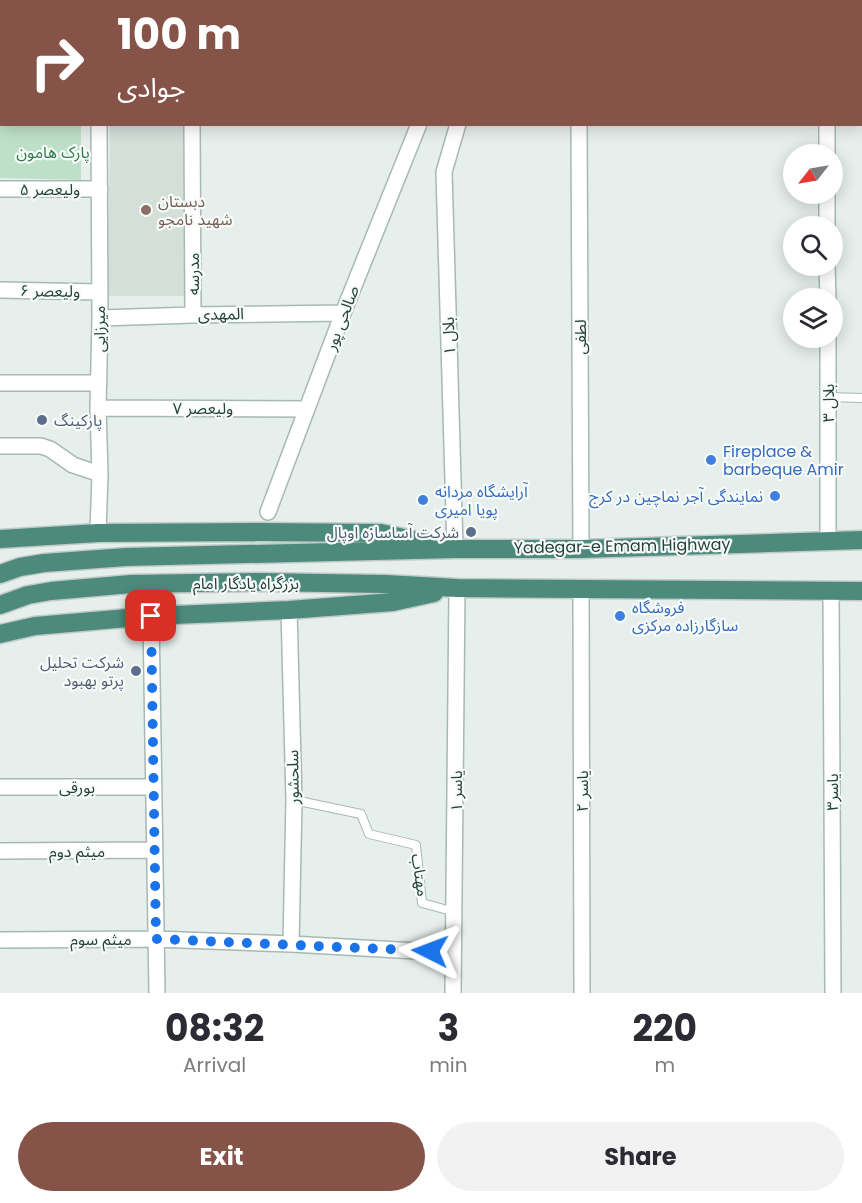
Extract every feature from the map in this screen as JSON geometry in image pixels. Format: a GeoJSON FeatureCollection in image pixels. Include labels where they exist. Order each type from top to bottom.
{"type":"FeatureCollection","features":[{"type":"Feature","properties":{"kind":"highway"},"geometry":{"type":"LineString","coordinates":[[0,539],[98,533],[381,533],[455,549]]}},
{"type":"Feature","properties":{"kind":"highway","name":"Yadegar-e Emam Highway"},"geometry":{"type":"LineString","coordinates":[[0,574],[20,567],[44,563],[126,557],[455,549],[581,549],[862,540]]}},
{"type":"Feature","properties":{"kind":"highway"},"geometry":{"type":"LineString","coordinates":[[0,605],[28,595],[51,591],[131,584],[259,582],[386,584],[457,588],[862,591]]}},
{"type":"Feature","properties":{"kind":"highway"},"geometry":{"type":"LineString","coordinates":[[0,634],[35,626],[151,616],[289,610],[393,602],[457,588]]}},
{"type":"Feature","properties":{"kind":"street","name":"میرزایی"},"geometry":{"type":"LineString","coordinates":[[98,533],[100,474],[98,408],[99,126]]}},
{"type":"Feature","properties":{"kind":"street","name":"مدرسه"},"geometry":{"type":"LineString","coordinates":[[192,126],[193,315]]}},
{"type":"Feature","properties":{"kind":"street","name":"صالحی پور"},"geometry":{"type":"LineString","coordinates":[[268,512],[417,126]]}},
{"type":"Feature","properties":{"kind":"street","name":"بلال ۱"},"geometry":{"type":"LineString","coordinates":[[455,549],[444,172],[457,126]]}},
{"type":"Feature","properties":{"kind":"street","name":"لطفی"},"geometry":{"type":"LineString","coordinates":[[579,126],[581,549]]}},
{"type":"Feature","properties":{"kind":"street"},"geometry":{"type":"LineString","coordinates":[[827,126],[827,144]]}},
{"type":"Feature","properties":{"kind":"street","name":"ولیعصر ۵"},"geometry":{"type":"LineString","coordinates":[[0,189],[99,189]]}},
{"type":"Feature","properties":{"kind":"street","name":"ولیعصر ۶"},"geometry":{"type":"LineString","coordinates":[[0,290],[99,292]]}},
{"type":"Feature","properties":{"kind":"street","name":"المهدی"},"geometry":{"type":"LineString","coordinates":[[100,318],[343,313]]}},
{"type":"Feature","properties":{"kind":"street","name":"بلال ۳"},"geometry":{"type":"LineString","coordinates":[[828,348],[828,540]]}},
{"type":"Feature","properties":{"kind":"street"},"geometry":{"type":"LineString","coordinates":[[0,384],[99,383]]}},
{"type":"Feature","properties":{"kind":"street","name":"ولیعصر ۷"},"geometry":{"type":"LineString","coordinates":[[98,408],[307,409]]}},
{"type":"Feature","properties":{"kind":"street"},"geometry":{"type":"LineString","coordinates":[[0,446],[40,446],[50,449],[73,465],[100,474]]}},
{"type":"Feature","properties":{"kind":"street","name":"یاسر ۱"},"geometry":{"type":"LineString","coordinates":[[453,993],[457,588]]}},
{"type":"Feature","properties":{"kind":"street","name":"یاسر ۲"},"geometry":{"type":"LineString","coordinates":[[581,589],[582,993]]}},
{"type":"Feature","properties":{"kind":"street","name":"یاسر۳"},"geometry":{"type":"LineString","coordinates":[[831,591],[833,993]]}},
{"type":"Feature","properties":{"kind":"street","name":"سلحشور"},"geometry":{"type":"LineString","coordinates":[[289,610],[294,800],[291,944]]}},
{"type":"Feature","properties":{"kind":"street"},"geometry":{"type":"LineString","coordinates":[[151,616],[157,993]]}},
{"type":"Feature","properties":{"kind":"street","name":"بورقی"},"geometry":{"type":"LineString","coordinates":[[0,788],[154,787]]}},
{"type":"Feature","properties":{"kind":"street","name":"میثم دوم"},"geometry":{"type":"LineString","coordinates":[[0,851],[154,850]]}},
{"type":"Feature","properties":{"kind":"street","name":"میثم سوم"},"geometry":{"type":"LineString","coordinates":[[0,940],[156,939],[453,952]]}},
{"type":"Feature","properties":{"kind":"lane"},"geometry":{"type":"LineString","coordinates":[[828,397],[862,398]]}},
{"type":"Feature","properties":{"kind":"lane","name":"مهتاب"},"geometry":{"type":"LineString","coordinates":[[294,800],[361,814],[369,834],[416,845],[423,903],[455,912]]}},
{"type":"Feature","properties":{"kind":"shaded area","name":"دبستان شهید نامجو"},"geometry":{"type":"Polygon","coordinates":[[[110,126],[184,126],[184,296],[108,296],[110,126]]]}},
{"type":"Feature","properties":{"kind":"green space","name":"پارک هامون"},"geometry":{"type":"Polygon","coordinates":[[[0,126],[81,126],[81,180],[0,178],[0,126]]]}},
{"type":"Feature","properties":{"kind":"place","name":"دبستان شهید نامجو"},"geometry":{"type":"Point","coordinates":[146,210]}},
{"type":"Feature","properties":{"kind":"place","name":"پارکینگ"},"geometry":{"type":"Point","coordinates":[42,420]}},
{"type":"Feature","properties":{"kind":"place","name":"Fireplace & barbeque Amir"},"geometry":{"type":"Point","coordinates":[711,460]}},
{"type":"Feature","properties":{"kind":"place","name":"نمایندگی آجر نماچین در کرج"},"geometry":{"type":"Point","coordinates":[775,496]}},
{"type":"Feature","properties":{"kind":"place","name":"آرایشگاه مردانه پویا امیری"},"geometry":{"type":"Point","coordinates":[423,500]}},
{"type":"Feature","properties":{"kind":"place","name":"شرکت آساسازه اوپال"},"geometry":{"type":"Point","coordinates":[471,532]}},
{"type":"Feature","properties":{"kind":"place","name":"فروشگاه سازگارزاده مرکزی"},"geometry":{"type":"Point","coordinates":[620,616]}},
{"type":"Feature","properties":{"kind":"place","name":"شرکت تحلیل پرتو بهبود"},"geometry":{"type":"Point","coordinates":[136,671]}},
{"type":"Feature","properties":{"kind":"route"},"geometry":{"type":"LineString","coordinates":[[151,616],[156,939],[430,951]]}}]}
